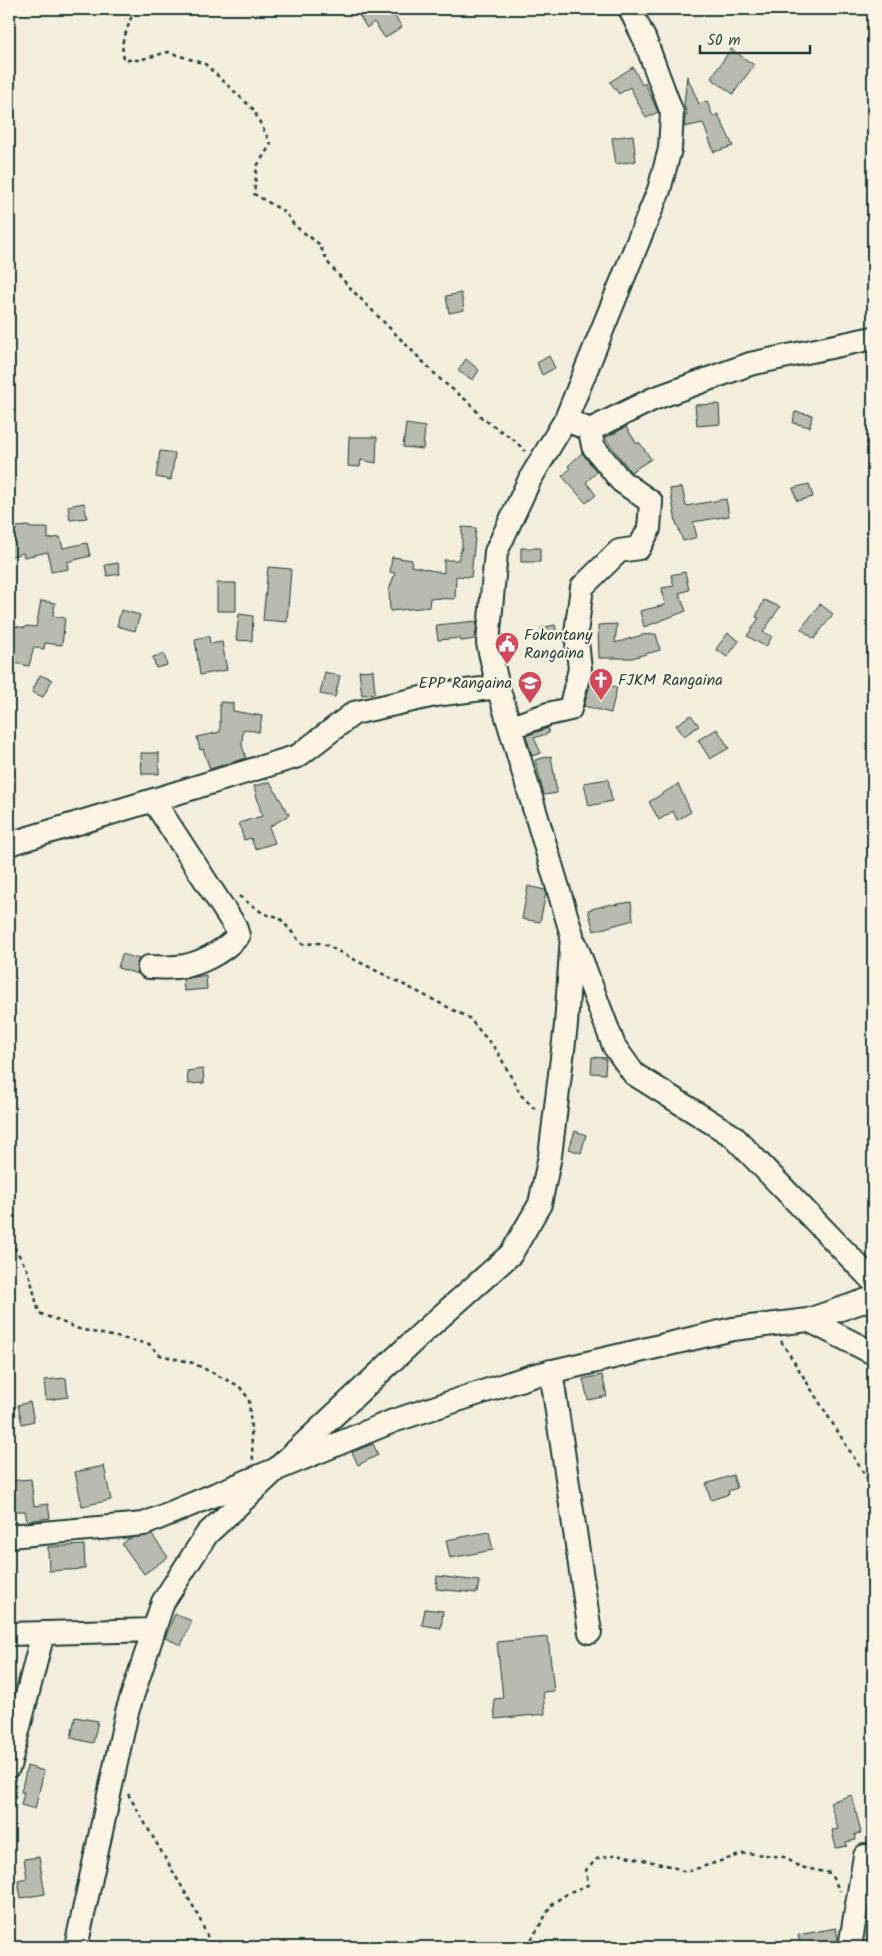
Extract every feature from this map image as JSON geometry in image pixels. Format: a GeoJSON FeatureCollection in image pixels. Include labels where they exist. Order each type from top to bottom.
{"type":"FeatureCollection","features":[{"type":"Feature","properties":{"kind":"street"},"geometry":{"type":"LineString","coordinates":[[630,9],[645,40],[672,113],[670,149],[659,190],[566,420],[530,479],[496,552],[488,643],[498,687],[572,935],[614,1046],[634,1074],[733,1136],[873,1281]]}},
{"type":"Feature","properties":{"kind":"street"},"geometry":{"type":"LineString","coordinates":[[566,420],[590,430],[654,398],[750,364],[873,338]]}},
{"type":"Feature","properties":{"kind":"street"},"geometry":{"type":"LineString","coordinates":[[510,726],[570,709],[580,668],[576,634],[582,587],[619,551],[639,548],[649,529],[651,502],[621,481],[593,446],[590,430]]}},
{"type":"Feature","properties":{"kind":"street"},"geometry":{"type":"LineString","coordinates":[[9,844],[298,756],[354,713],[435,694],[498,687]]}},
{"type":"Feature","properties":{"kind":"street"},"geometry":{"type":"LineString","coordinates":[[149,967],[177,968],[194,964],[230,945],[238,936],[235,926],[153,800]]}},
{"type":"Feature","properties":{"kind":"street"},"geometry":{"type":"LineString","coordinates":[[76,1947],[127,1712],[163,1602],[207,1534],[264,1476],[511,1254],[540,1204],[550,1156],[566,1025],[572,935]]}},
{"type":"Feature","properties":{"kind":"street"},"geometry":{"type":"LineString","coordinates":[[9,1536],[144,1524],[264,1476],[393,1421],[532,1376],[733,1330],[808,1320],[873,1298]]}},
{"type":"Feature","properties":{"kind":"street"},"geometry":{"type":"LineString","coordinates":[[808,1320],[873,1353]]}},
{"type":"Feature","properties":{"kind":"street"},"geometry":{"type":"LineString","coordinates":[[551,1372],[590,1632]]}},
{"type":"Feature","properties":{"kind":"street"},"geometry":{"type":"LineString","coordinates":[[9,1634],[154,1630]]}},
{"type":"Feature","properties":{"kind":"street"},"geometry":{"type":"LineString","coordinates":[[9,1766],[43,1633]]}},
{"type":"Feature","properties":{"kind":"street"},"geometry":{"type":"LineString","coordinates":[[850,1947],[865,1856]]}},
{"type":"Feature","properties":{"kind":"path"},"geometry":{"type":"LineString","coordinates":[[134,9],[122,44],[124,60],[138,60],[168,52],[205,64],[253,109],[271,144],[257,166],[254,194],[285,212],[295,226],[319,244],[330,264],[351,289],[442,382],[471,404],[482,418],[514,440],[538,465]]}},
{"type":"Feature","properties":{"kind":"path"},"geometry":{"type":"LineString","coordinates":[[215,895],[235,893],[264,914],[279,917],[302,944],[322,943],[469,1018],[497,1051],[521,1095],[553,1128]]}},
{"type":"Feature","properties":{"kind":"path"},"geometry":{"type":"LineString","coordinates":[[9,1201],[14,1211],[11,1241],[29,1273],[39,1313],[79,1329],[149,1344],[160,1355],[193,1363],[239,1386],[249,1399],[264,1476]]}},
{"type":"Feature","properties":{"kind":"path"},"geometry":{"type":"LineString","coordinates":[[770,1325],[873,1488]]}},
{"type":"Feature","properties":{"kind":"path"},"geometry":{"type":"LineString","coordinates":[[114,1771],[198,1913],[212,1947]]}},
{"type":"Feature","properties":{"kind":"path"},"geometry":{"type":"LineString","coordinates":[[527,1947],[553,1904],[570,1892],[588,1884],[586,1870],[598,1860],[617,1854],[670,1866],[686,1872],[746,1853],[784,1857],[800,1867],[830,1873],[842,1894]]}},
{"type":"Feature","properties":{"kind":"building"},"geometry":{"type":"Polygon","coordinates":[[[368,9],[390,9],[402,27],[385,38],[374,22],[367,28],[359,15],[368,9]]]}},
{"type":"Feature","properties":{"kind":"building"},"geometry":{"type":"Polygon","coordinates":[[[731,49],[754,65],[733,94],[711,78],[731,49]]]}},
{"type":"Feature","properties":{"kind":"building"},"geometry":{"type":"Polygon","coordinates":[[[633,67],[642,85],[645,83],[658,112],[646,118],[630,87],[619,94],[610,82],[633,67]]]}},
{"type":"Feature","properties":{"kind":"building"},"geometry":{"type":"Polygon","coordinates":[[[687,76],[699,104],[707,101],[713,117],[718,114],[733,146],[714,152],[703,123],[684,127],[685,116],[687,115],[684,105],[687,76]]]}},
{"type":"Feature","properties":{"kind":"building"},"geometry":{"type":"Polygon","coordinates":[[[633,135],[636,161],[616,164],[612,138],[633,135]]]}},
{"type":"Feature","properties":{"kind":"building"},"geometry":{"type":"Polygon","coordinates":[[[461,293],[464,310],[449,313],[446,296],[461,293]]]}},
{"type":"Feature","properties":{"kind":"building"},"geometry":{"type":"Polygon","coordinates":[[[549,356],[555,368],[542,375],[537,363],[549,356]]]}},
{"type":"Feature","properties":{"kind":"building"},"geometry":{"type":"Polygon","coordinates":[[[466,359],[479,370],[473,380],[458,371],[466,359]]]}},
{"type":"Feature","properties":{"kind":"building"},"geometry":{"type":"Polygon","coordinates":[[[719,404],[720,424],[697,426],[695,405],[719,404]]]}},
{"type":"Feature","properties":{"kind":"building"},"geometry":{"type":"Polygon","coordinates":[[[795,412],[812,415],[810,427],[793,423],[795,412]]]}},
{"type":"Feature","properties":{"kind":"building"},"geometry":{"type":"Polygon","coordinates":[[[406,424],[425,427],[423,449],[403,447],[406,424]]]}},
{"type":"Feature","properties":{"kind":"building"},"geometry":{"type":"Polygon","coordinates":[[[626,427],[637,444],[639,442],[651,459],[631,472],[605,438],[626,427]]]}},
{"type":"Feature","properties":{"kind":"building"},"geometry":{"type":"Polygon","coordinates":[[[349,437],[377,437],[376,463],[361,460],[360,467],[348,466],[349,437]]]}},
{"type":"Feature","properties":{"kind":"building"},"geometry":{"type":"Polygon","coordinates":[[[160,451],[175,453],[171,480],[156,477],[160,451]]]}},
{"type":"Feature","properties":{"kind":"building"},"geometry":{"type":"Polygon","coordinates":[[[582,453],[597,472],[586,482],[596,495],[586,503],[562,476],[570,469],[568,466],[582,453]]]}},
{"type":"Feature","properties":{"kind":"building"},"geometry":{"type":"Polygon","coordinates":[[[809,484],[813,497],[797,501],[793,488],[809,484]]]}},
{"type":"Feature","properties":{"kind":"building"},"geometry":{"type":"Polygon","coordinates":[[[682,487],[686,506],[726,499],[729,516],[693,522],[697,537],[683,541],[676,522],[670,489],[682,487]]]}},
{"type":"Feature","properties":{"kind":"building"},"geometry":{"type":"Polygon","coordinates":[[[84,503],[87,518],[70,520],[68,506],[84,503]]]}},
{"type":"Feature","properties":{"kind":"building"},"geometry":{"type":"Polygon","coordinates":[[[29,526],[30,528],[48,528],[48,539],[60,537],[63,548],[87,543],[90,556],[67,562],[68,569],[51,572],[48,552],[24,557],[23,553],[9,557],[9,531],[16,530],[16,527],[29,526]]]}},
{"type":"Feature","properties":{"kind":"building"},"geometry":{"type":"Polygon","coordinates":[[[462,527],[476,528],[471,577],[456,576],[455,599],[430,598],[429,607],[390,611],[389,590],[395,573],[390,572],[392,557],[412,560],[411,566],[444,573],[444,560],[458,560],[462,547],[462,527]]]}},
{"type":"Feature","properties":{"kind":"building"},"geometry":{"type":"Polygon","coordinates":[[[521,548],[540,548],[540,562],[521,562],[521,548]]]}},
{"type":"Feature","properties":{"kind":"building"},"geometry":{"type":"Polygon","coordinates":[[[118,563],[120,574],[107,576],[105,565],[118,563]]]}},
{"type":"Feature","properties":{"kind":"building"},"geometry":{"type":"Polygon","coordinates":[[[268,567],[291,569],[287,622],[263,620],[268,567]]]}},
{"type":"Feature","properties":{"kind":"building"},"geometry":{"type":"Polygon","coordinates":[[[685,572],[689,590],[679,593],[686,611],[644,627],[640,611],[665,605],[662,588],[674,586],[671,575],[685,572]]]}},
{"type":"Feature","properties":{"kind":"building"},"geometry":{"type":"Polygon","coordinates":[[[217,583],[236,583],[236,611],[217,611],[217,583]]]}},
{"type":"Feature","properties":{"kind":"building"},"geometry":{"type":"Polygon","coordinates":[[[764,600],[780,607],[763,632],[772,636],[766,647],[747,636],[759,618],[756,617],[764,600]]]}},
{"type":"Feature","properties":{"kind":"building"},"geometry":{"type":"Polygon","coordinates":[[[41,601],[55,603],[53,616],[65,618],[62,645],[45,643],[44,649],[34,647],[29,666],[9,662],[9,625],[25,628],[26,626],[36,627],[41,601]]]}},
{"type":"Feature","properties":{"kind":"building"},"geometry":{"type":"Polygon","coordinates":[[[820,604],[833,614],[814,639],[801,629],[820,604]]]}},
{"type":"Feature","properties":{"kind":"building"},"geometry":{"type":"Polygon","coordinates":[[[121,610],[140,615],[135,631],[117,626],[121,610]]]}},
{"type":"Feature","properties":{"kind":"building"},"geometry":{"type":"Polygon","coordinates":[[[239,614],[253,616],[252,641],[236,640],[239,614]]]}},
{"type":"Feature","properties":{"kind":"building"},"geometry":{"type":"Polygon","coordinates":[[[477,621],[475,639],[461,641],[460,638],[438,640],[436,625],[477,621]]]}},
{"type":"Feature","properties":{"kind":"building"},"geometry":{"type":"Polygon","coordinates":[[[617,624],[615,643],[642,635],[656,634],[660,650],[632,658],[599,658],[598,625],[617,624]]]}},
{"type":"Feature","properties":{"kind":"building"},"geometry":{"type":"Polygon","coordinates":[[[555,625],[558,637],[544,640],[541,628],[555,625]]]}},
{"type":"Feature","properties":{"kind":"building"},"geometry":{"type":"Polygon","coordinates":[[[728,633],[739,641],[727,657],[716,649],[728,633]]]}},
{"type":"Feature","properties":{"kind":"building"},"geometry":{"type":"Polygon","coordinates":[[[209,636],[210,644],[222,642],[227,670],[200,675],[195,639],[209,636]]]}},
{"type":"Feature","properties":{"kind":"building"},"geometry":{"type":"Polygon","coordinates":[[[164,654],[167,665],[156,668],[153,657],[164,654]]]}},
{"type":"Feature","properties":{"kind":"building"},"geometry":{"type":"Polygon","coordinates":[[[373,670],[375,693],[362,695],[359,671],[373,670]]]}},
{"type":"Feature","properties":{"kind":"building"},"geometry":{"type":"Polygon","coordinates":[[[325,672],[340,676],[335,697],[320,694],[325,672]]]}},
{"type":"Feature","properties":{"kind":"building"},"geometry":{"type":"Polygon","coordinates":[[[40,675],[52,680],[43,697],[32,692],[40,675]]]}},
{"type":"Feature","properties":{"kind":"building"},"geometry":{"type":"Polygon","coordinates":[[[591,681],[617,687],[611,713],[584,706],[591,681]]]}},
{"type":"Feature","properties":{"kind":"building"},"geometry":{"type":"Polygon","coordinates":[[[220,702],[233,703],[233,711],[262,716],[259,732],[243,729],[242,745],[246,758],[210,769],[203,749],[200,750],[197,737],[220,732],[220,702]]]}},
{"type":"Feature","properties":{"kind":"building"},"geometry":{"type":"Polygon","coordinates":[[[691,715],[699,726],[684,736],[676,725],[691,715]]]}},
{"type":"Feature","properties":{"kind":"building"},"geometry":{"type":"Polygon","coordinates":[[[548,728],[549,733],[534,738],[541,753],[532,756],[526,736],[548,728]]]}},
{"type":"Feature","properties":{"kind":"building"},"geometry":{"type":"Polygon","coordinates":[[[717,729],[729,748],[710,759],[698,740],[717,729]]]}},
{"type":"Feature","properties":{"kind":"building"},"geometry":{"type":"Polygon","coordinates":[[[141,753],[159,753],[159,774],[142,774],[141,753]]]}},
{"type":"Feature","properties":{"kind":"building"},"geometry":{"type":"Polygon","coordinates":[[[551,756],[557,793],[544,795],[535,760],[551,756]]]}},
{"type":"Feature","properties":{"kind":"building"},"geometry":{"type":"Polygon","coordinates":[[[608,779],[612,801],[589,806],[584,783],[608,779]]]}},
{"type":"Feature","properties":{"kind":"building"},"geometry":{"type":"Polygon","coordinates":[[[270,782],[289,815],[269,827],[275,843],[255,849],[251,838],[244,840],[239,823],[262,816],[254,786],[270,782]]]}},
{"type":"Feature","properties":{"kind":"building"},"geometry":{"type":"Polygon","coordinates":[[[678,784],[691,812],[677,820],[673,811],[659,820],[649,802],[678,784]]]}},
{"type":"Feature","properties":{"kind":"building"},"geometry":{"type":"Polygon","coordinates":[[[528,886],[545,890],[546,893],[540,922],[522,919],[528,886]]]}},
{"type":"Feature","properties":{"kind":"building"},"geometry":{"type":"Polygon","coordinates":[[[631,902],[633,920],[594,931],[588,910],[611,904],[631,902]]]}},
{"type":"Feature","properties":{"kind":"building"},"geometry":{"type":"Polygon","coordinates":[[[122,954],[139,959],[136,966],[138,974],[118,968],[122,954]]]}},
{"type":"Feature","properties":{"kind":"building"},"geometry":{"type":"Polygon","coordinates":[[[206,975],[207,989],[184,991],[183,979],[206,975]]]}},
{"type":"Feature","properties":{"kind":"building"},"geometry":{"type":"Polygon","coordinates":[[[592,1057],[606,1058],[605,1074],[591,1073],[592,1057]]]}},
{"type":"Feature","properties":{"kind":"building"},"geometry":{"type":"Polygon","coordinates":[[[203,1069],[204,1083],[188,1084],[187,1071],[203,1069]]]}},
{"type":"Feature","properties":{"kind":"building"},"geometry":{"type":"Polygon","coordinates":[[[575,1131],[586,1135],[581,1153],[569,1149],[575,1131]]]}},
{"type":"Feature","properties":{"kind":"building"},"geometry":{"type":"Polygon","coordinates":[[[602,1375],[607,1396],[588,1400],[583,1379],[602,1375]]]}},
{"type":"Feature","properties":{"kind":"building"},"geometry":{"type":"Polygon","coordinates":[[[66,1378],[68,1397],[46,1400],[44,1380],[66,1378]]]}},
{"type":"Feature","properties":{"kind":"building"},"geometry":{"type":"Polygon","coordinates":[[[30,1402],[34,1421],[22,1424],[18,1405],[30,1402]]]}},
{"type":"Feature","properties":{"kind":"building"},"geometry":{"type":"Polygon","coordinates":[[[373,1444],[378,1455],[358,1465],[352,1452],[373,1444]]]}},
{"type":"Feature","properties":{"kind":"building"},"geometry":{"type":"Polygon","coordinates":[[[104,1466],[111,1500],[82,1506],[75,1472],[104,1466]]]}},
{"type":"Feature","properties":{"kind":"building"},"geometry":{"type":"Polygon","coordinates":[[[733,1475],[737,1488],[728,1491],[729,1494],[711,1500],[706,1484],[733,1475]]]}},
{"type":"Feature","properties":{"kind":"building"},"geometry":{"type":"Polygon","coordinates":[[[31,1479],[34,1506],[48,1504],[50,1518],[27,1521],[25,1511],[14,1511],[15,1496],[9,1497],[9,1481],[31,1479]]]}},
{"type":"Feature","properties":{"kind":"building"},"geometry":{"type":"Polygon","coordinates":[[[489,1532],[493,1550],[450,1558],[446,1540],[489,1532]]]}},
{"type":"Feature","properties":{"kind":"building"},"geometry":{"type":"Polygon","coordinates":[[[152,1535],[168,1557],[144,1574],[122,1544],[130,1538],[152,1535]]]}},
{"type":"Feature","properties":{"kind":"building"},"geometry":{"type":"Polygon","coordinates":[[[84,1545],[85,1569],[49,1571],[48,1547],[84,1545]]]}},
{"type":"Feature","properties":{"kind":"building"},"geometry":{"type":"Polygon","coordinates":[[[437,1576],[479,1581],[477,1593],[436,1589],[437,1576]]]}},
{"type":"Feature","properties":{"kind":"building"},"geometry":{"type":"Polygon","coordinates":[[[425,1609],[443,1611],[441,1628],[422,1625],[425,1609]]]}},
{"type":"Feature","properties":{"kind":"building"},"geometry":{"type":"Polygon","coordinates":[[[175,1614],[192,1621],[181,1645],[165,1638],[175,1614]]]}},
{"type":"Feature","properties":{"kind":"building"},"geometry":{"type":"Polygon","coordinates":[[[548,1637],[554,1691],[543,1692],[545,1714],[495,1719],[494,1699],[503,1698],[497,1642],[548,1637]]]}},
{"type":"Feature","properties":{"kind":"building"},"geometry":{"type":"Polygon","coordinates":[[[75,1717],[98,1721],[93,1743],[71,1738],[75,1717]]]}},
{"type":"Feature","properties":{"kind":"building"},"geometry":{"type":"Polygon","coordinates":[[[27,1766],[44,1771],[35,1809],[21,1805],[24,1792],[21,1792],[27,1766]]]}},
{"type":"Feature","properties":{"kind":"building"},"geometry":{"type":"Polygon","coordinates":[[[852,1795],[861,1833],[855,1834],[856,1840],[846,1842],[847,1846],[836,1848],[832,1830],[838,1829],[830,1802],[852,1795]]]}},
{"type":"Feature","properties":{"kind":"building"},"geometry":{"type":"Polygon","coordinates":[[[39,1857],[45,1894],[21,1898],[18,1880],[27,1878],[24,1859],[39,1857]]]}},
{"type":"Feature","properties":{"kind":"building"},"geometry":{"type":"Polygon","coordinates":[[[836,1928],[837,1947],[801,1947],[798,1935],[836,1928]]]}},
{"type":"Feature","properties":{"kind":"place","name":"Fokontany Rangaina"},"geometry":{"type":"Point","coordinates":[507,665]}},
{"type":"Feature","properties":{"kind":"place","name":"FJKM Rangaina"},"geometry":{"type":"Point","coordinates":[601,701]}},
{"type":"Feature","properties":{"kind":"place","name":"EPP Rangaina"},"geometry":{"type":"Point","coordinates":[530,704]}}]}
